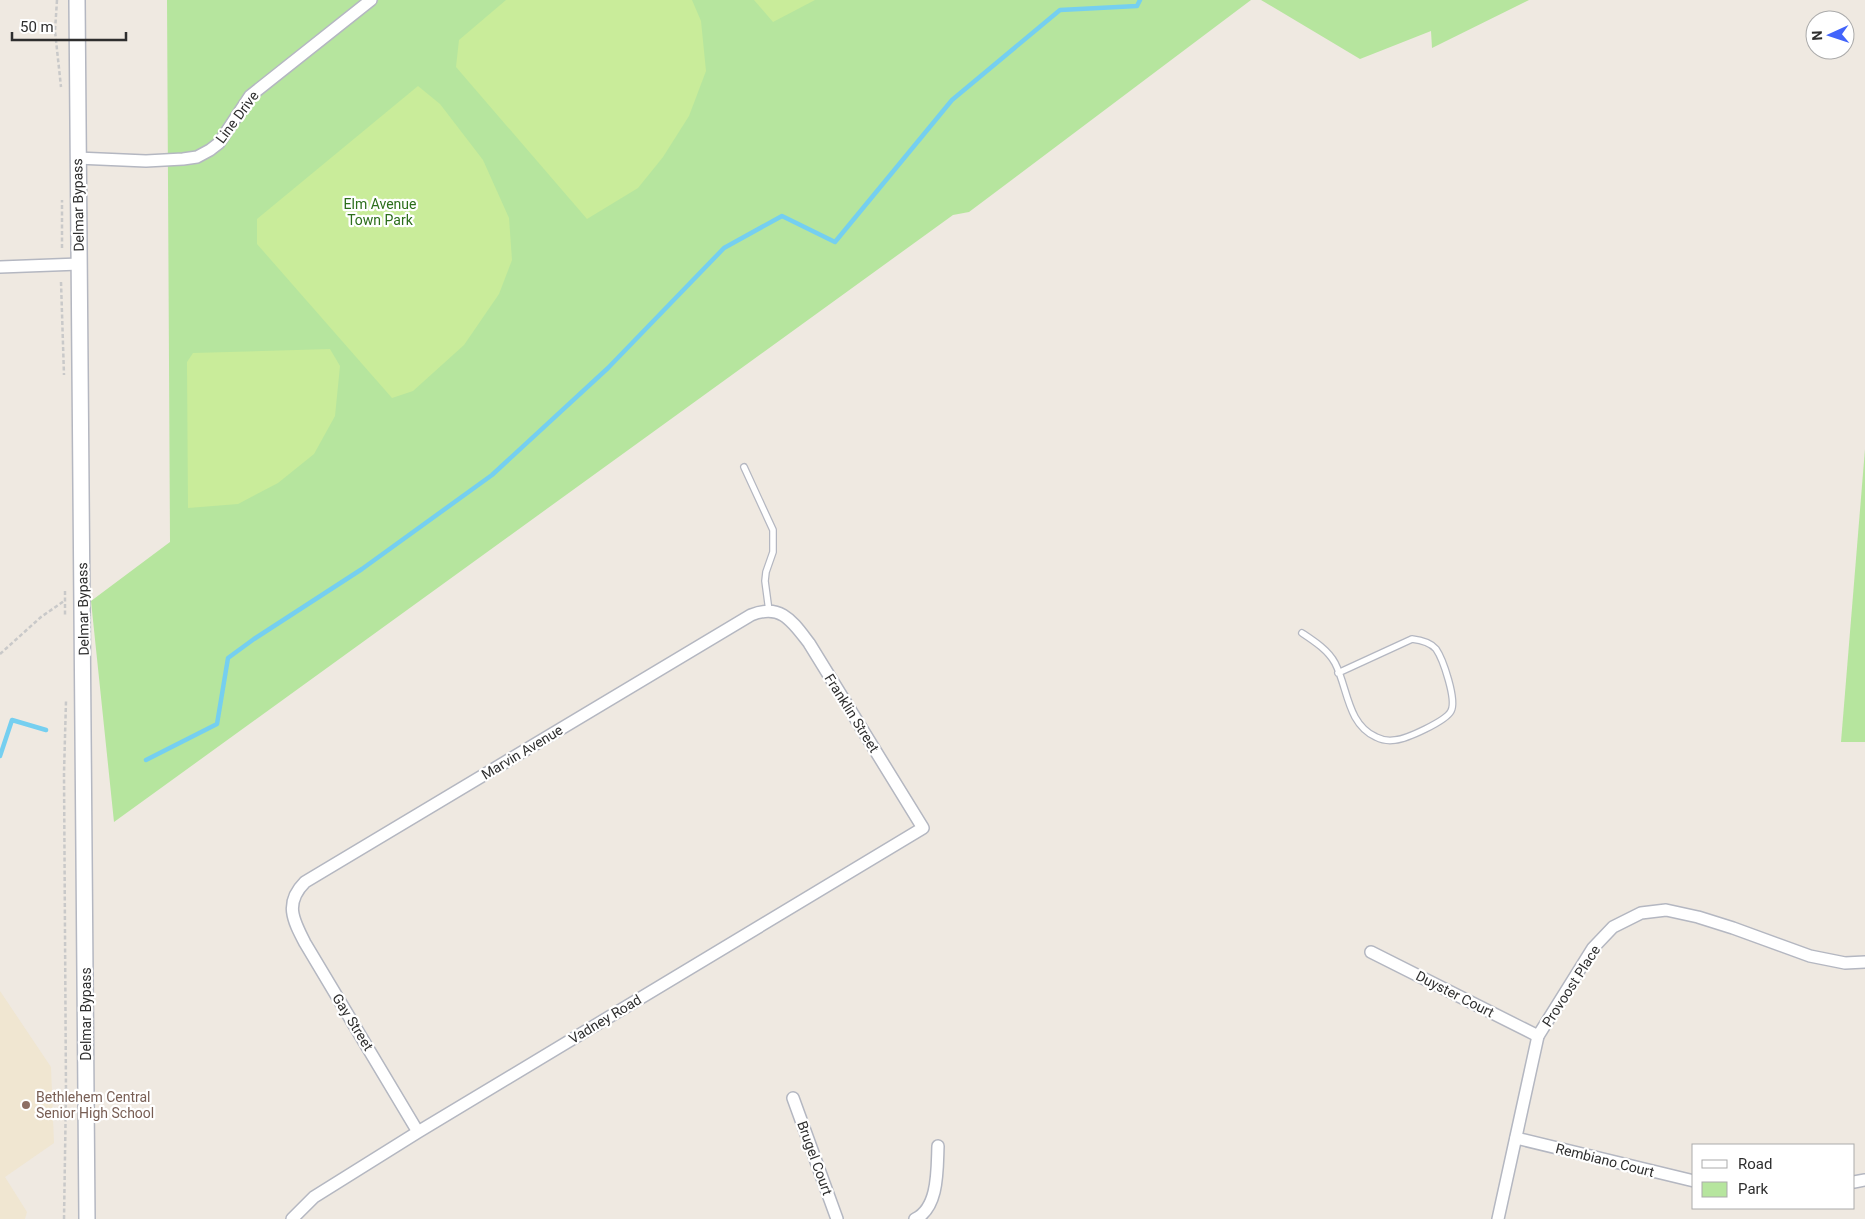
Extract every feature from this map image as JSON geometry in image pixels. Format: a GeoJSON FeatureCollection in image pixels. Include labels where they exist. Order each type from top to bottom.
{"type":"FeatureCollection","features":[{"type":"Feature","properties":{"kind":"street","name":"Delmar Bypass"},"geometry":{"type":"LineString","coordinates":[[77,0],[77,158],[85,770],[87,1219]]}},
{"type":"Feature","properties":{"kind":"street","name":"Line Drive"},"geometry":{"type":"LineString","coordinates":[[77,158],[146,161],[197,157],[210,150],[219,142],[250,96],[261,86],[315,46],[371,0]]}},
{"type":"Feature","properties":{"kind":"street"},"geometry":{"type":"LineString","coordinates":[[0,267],[79,264]]}},
{"type":"Feature","properties":{"kind":"street","name":"Franklin Street"},"geometry":{"type":"LineString","coordinates":[[769,611],[779,612],[787,617],[809,643],[923,828]]}},
{"type":"Feature","properties":{"kind":"street","name":"Marvin Avenue"},"geometry":{"type":"LineString","coordinates":[[292,912],[296,891],[305,882],[751,615],[769,611]]}},
{"type":"Feature","properties":{"kind":"street","name":"Vadney Road"},"geometry":{"type":"LineString","coordinates":[[292,1219],[314,1198],[418,1132],[923,828]]}},
{"type":"Feature","properties":{"kind":"street","name":"Provoost Place"},"geometry":{"type":"LineString","coordinates":[[1498,1219],[1538,1036],[1593,948],[1613,927],[1641,913],[1666,910],[1698,917],[1810,956],[1845,963],[1865,962]]}},
{"type":"Feature","properties":{"kind":"street","name":"Gay Street"},"geometry":{"type":"LineString","coordinates":[[292,912],[294,922],[305,943],[378,1062],[418,1132]]}},
{"type":"Feature","properties":{"kind":"street","name":"Duyster Court"},"geometry":{"type":"LineString","coordinates":[[1371,952],[1538,1036]]}},
{"type":"Feature","properties":{"kind":"street","name":"Brugel Court"},"geometry":{"type":"LineString","coordinates":[[793,1098],[837,1219]]}},
{"type":"Feature","properties":{"kind":"street","name":"Rembiano Court"},"geometry":{"type":"LineString","coordinates":[[1516,1138],[1692,1182]]}},
{"type":"Feature","properties":{"kind":"street"},"geometry":{"type":"LineString","coordinates":[[915,1219],[921,1216],[935,1195],[938,1146]]}},
{"type":"Feature","properties":{"kind":"lane"},"geometry":{"type":"LineString","coordinates":[[744,467],[773,530],[773,552],[765,581],[769,611]]}},
{"type":"Feature","properties":{"kind":"lane"},"geometry":{"type":"LineString","coordinates":[[1302,633],[1321,646],[1335,663],[1338,673],[1357,721],[1367,732],[1378,738],[1396,740],[1407,737],[1446,718],[1452,710],[1453,702],[1445,669],[1436,649],[1424,640],[1412,639],[1338,673]]}},
{"type":"Feature","properties":{"kind":"path"},"geometry":{"type":"LineString","coordinates":[[57,0],[55,31],[62,94]]}},
{"type":"Feature","properties":{"kind":"path"},"geometry":{"type":"LineString","coordinates":[[62,192],[62,248]]}},
{"type":"Feature","properties":{"kind":"path"},"geometry":{"type":"LineString","coordinates":[[61,282],[64,375]]}},
{"type":"Feature","properties":{"kind":"path"},"geometry":{"type":"LineString","coordinates":[[65,591],[66,620]]}},
{"type":"Feature","properties":{"kind":"path"},"geometry":{"type":"LineString","coordinates":[[0,654],[41,617],[65,601]]}},
{"type":"Feature","properties":{"kind":"path"},"geometry":{"type":"LineString","coordinates":[[64,1219],[66,1092],[64,792],[66,696]]}},
{"type":"Feature","properties":{"kind":"shaded area","name":"Bethlehem Central Senior High School"},"geometry":{"type":"Polygon","coordinates":[[[0,991],[51,1067],[54,1143],[5,1177],[27,1212],[25,1219],[0,1219],[0,991]]]}},
{"type":"Feature","properties":{"kind":"green space","name":"Elm Avenue Town Park"},"geometry":{"type":"Polygon","coordinates":[[[167,0],[1251,0],[969,212],[953,215],[114,822],[91,601],[170,542],[167,0]]]}},
{"type":"Feature","properties":{"kind":"green space"},"geometry":{"type":"Polygon","coordinates":[[[506,0],[692,0],[701,21],[706,71],[689,116],[663,157],[638,188],[587,219],[456,67],[459,40],[506,0]]]}},
{"type":"Feature","properties":{"kind":"green space"},"geometry":{"type":"Polygon","coordinates":[[[754,0],[815,0],[773,22],[754,0]]]}},
{"type":"Feature","properties":{"kind":"green space"},"geometry":{"type":"Polygon","coordinates":[[[1261,0],[1529,0],[1432,48],[1431,31],[1360,59],[1261,0]]]}},
{"type":"Feature","properties":{"kind":"green space"},"geometry":{"type":"Polygon","coordinates":[[[418,86],[440,104],[483,160],[509,218],[512,260],[499,294],[464,345],[413,391],[392,398],[257,244],[257,219],[418,86]]]}},
{"type":"Feature","properties":{"kind":"green space"},"geometry":{"type":"Polygon","coordinates":[[[330,349],[340,366],[335,416],[314,454],[278,483],[238,504],[188,508],[187,362],[193,353],[330,349]]]}},
{"type":"Feature","properties":{"kind":"green space"},"geometry":{"type":"Polygon","coordinates":[[[1865,449],[1865,742],[1841,742],[1865,449]]]}},
{"type":"Feature","properties":{"kind":"waterway"},"geometry":{"type":"LineString","coordinates":[[146,760],[217,724],[228,658],[362,569],[492,475],[608,368],[724,248],[782,216],[835,242],[952,100],[1060,10],[1137,6],[1140,0]]}},
{"type":"Feature","properties":{"kind":"waterway"},"geometry":{"type":"LineString","coordinates":[[0,756],[12,720],[46,730]]}},
{"type":"Feature","properties":{"kind":"place","name":"Bethlehem Central Senior High School"},"geometry":{"type":"Point","coordinates":[26,1105]}}]}
